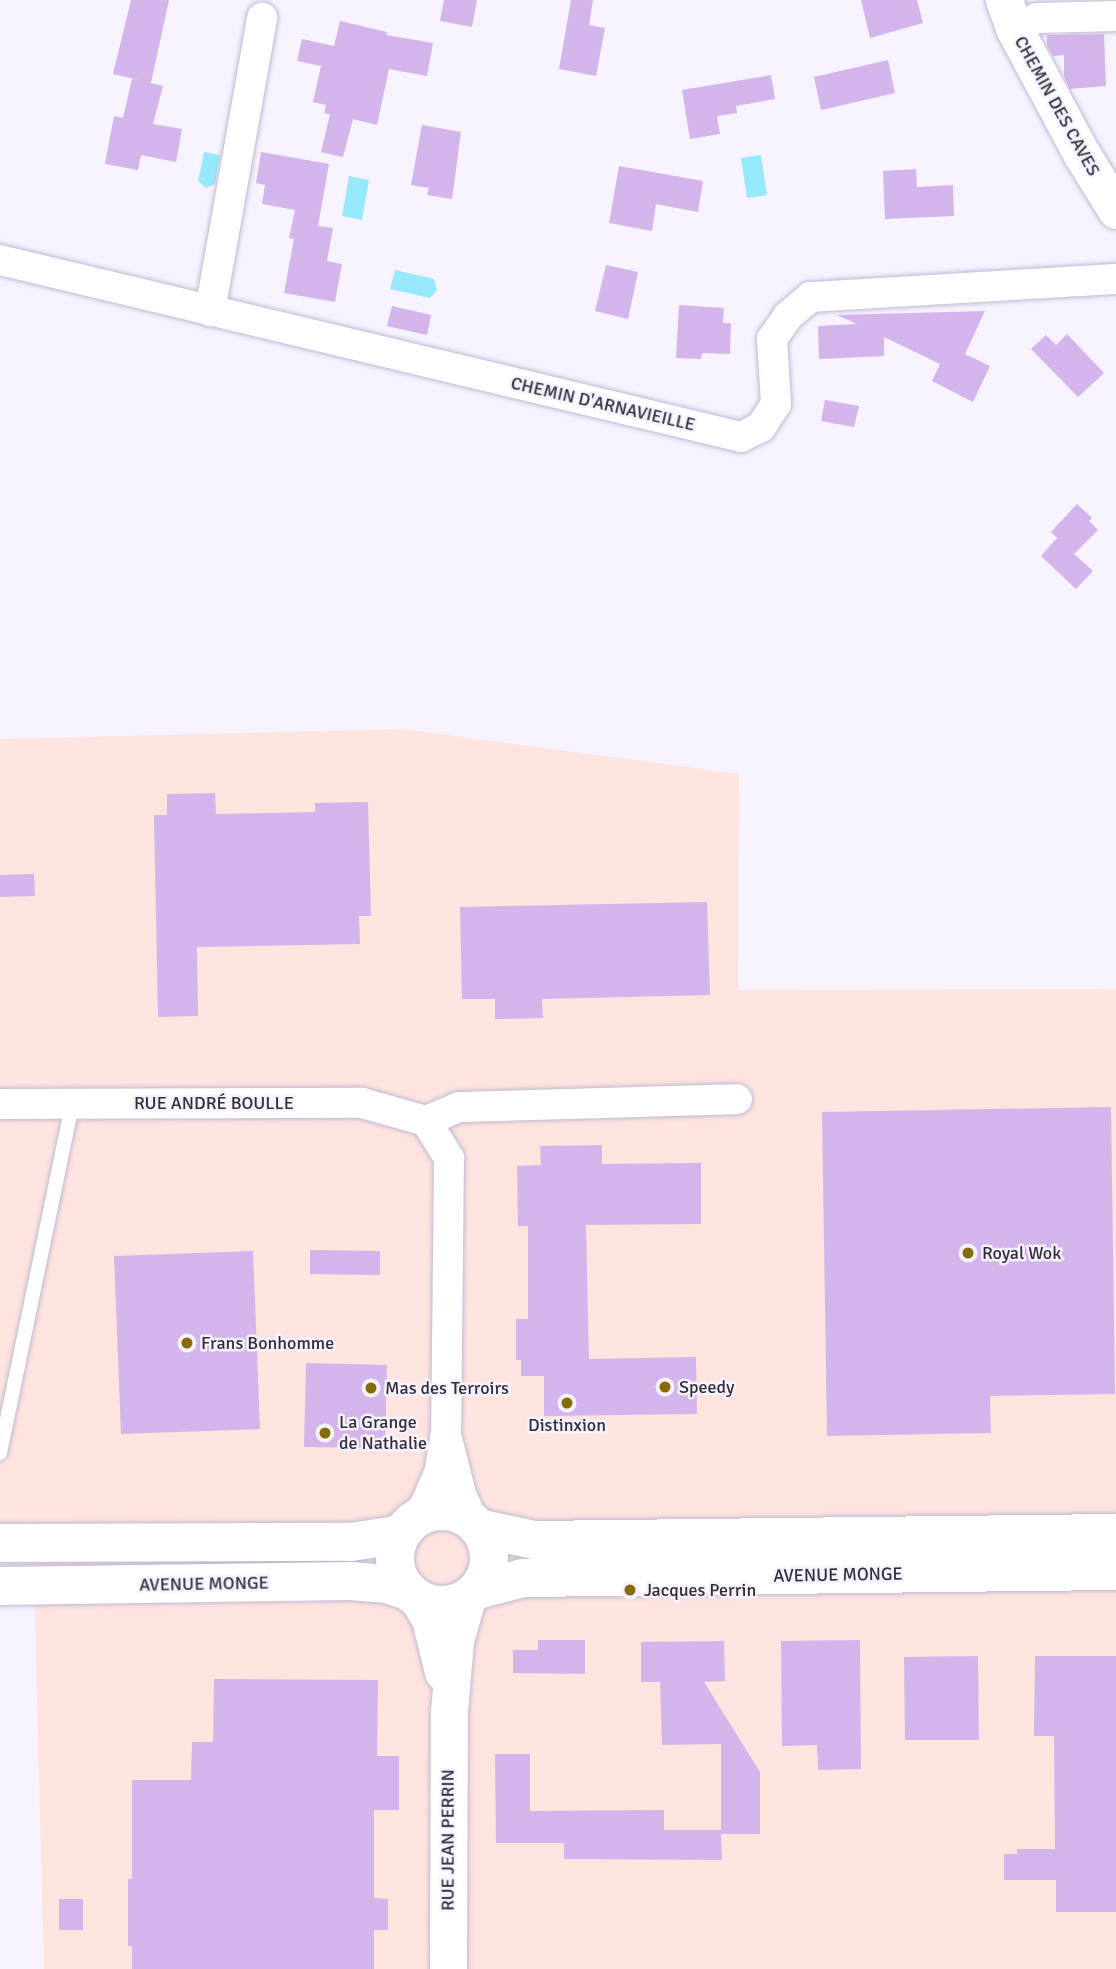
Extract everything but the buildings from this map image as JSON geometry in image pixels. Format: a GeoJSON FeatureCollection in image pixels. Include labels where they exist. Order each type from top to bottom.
{"type":"FeatureCollection","features":[{"type":"Feature","properties":{"kind":"main road"},"geometry":{"type":"LineString","coordinates":[[0,1543],[351,1542],[397,1535],[409,1525],[428,1513],[445,1511],[461,1515],[476,1526],[485,1539],[488,1566],[472,1594],[443,1606],[412,1595],[398,1577],[394,1561],[396,1545],[409,1525]]}},
{"type":"Feature","properties":{"kind":"main road"},"geometry":{"type":"LineString","coordinates":[[476,1526],[534,1540],[1116,1532]]}},
{"type":"Feature","properties":{"kind":"main road","name":"AVENUE MONGE"},"geometry":{"type":"LineString","coordinates":[[472,1594],[523,1578],[1116,1571]]}},
{"type":"Feature","properties":{"kind":"main road","name":"AVENUE MONGE"},"geometry":{"type":"LineString","coordinates":[[0,1586],[351,1581],[387,1584],[412,1595]]}},
{"type":"Feature","properties":{"kind":"street"},"geometry":{"type":"LineString","coordinates":[[1009,14],[1037,18],[1116,16]]}},
{"type":"Feature","properties":{"kind":"street","name":"CHEMIN DES CAVES"},"geometry":{"type":"LineString","coordinates":[[1009,14],[1081,153],[1116,210]]}},
{"type":"Feature","properties":{"kind":"street"},"geometry":{"type":"LineString","coordinates":[[210,311],[262,18]]}},
{"type":"Feature","properties":{"kind":"street","name":"CHEMIN D'ARNAVIEILLE"},"geometry":{"type":"LineString","coordinates":[[0,261],[741,437],[761,427],[776,404],[772,339],[788,316],[811,297],[1116,279]]}},
{"type":"Feature","properties":{"kind":"street"},"geometry":{"type":"LineString","coordinates":[[409,1525],[426,1503],[440,1469],[446,1431],[449,1158],[426,1122],[459,1107],[737,1099]]}},
{"type":"Feature","properties":{"kind":"street","name":"RUE ANDRÉ BOULLE"},"geometry":{"type":"LineString","coordinates":[[0,1104],[362,1103],[426,1122]]}},
{"type":"Feature","properties":{"kind":"street"},"geometry":{"type":"LineString","coordinates":[[446,1431],[461,1494],[476,1526]]}},
{"type":"Feature","properties":{"kind":"street","name":"RUE JEAN PERRIN"},"geometry":{"type":"LineString","coordinates":[[447,1969],[450,1711],[455,1640],[472,1594]]}},
{"type":"Feature","properties":{"kind":"street","name":"RUE JEAN PERRIN"},"geometry":{"type":"LineString","coordinates":[[412,1595],[430,1619],[439,1644],[450,1711]]}},
{"type":"Feature","properties":{"kind":"lane"},"geometry":{"type":"LineString","coordinates":[[0,1453],[72,1104]]}},
{"type":"Feature","properties":{"kind":"shaded area"},"geometry":{"type":"Polygon","coordinates":[[[402,729],[739,774],[738,990],[1116,989],[1116,1969],[44,1969],[33,1540],[0,1537],[0,739],[402,729]]]}},
{"type":"Feature","properties":{"kind":"water"},"geometry":{"type":"Polygon","coordinates":[[[204,152],[220,155],[215,184],[206,188],[198,181],[204,152]]]}},
{"type":"Feature","properties":{"kind":"water"},"geometry":{"type":"Polygon","coordinates":[[[761,155],[767,195],[747,198],[741,158],[761,155]]]}},
{"type":"Feature","properties":{"kind":"water"},"geometry":{"type":"Polygon","coordinates":[[[349,176],[369,180],[362,220],[342,216],[349,176]]]}},
{"type":"Feature","properties":{"kind":"water"},"geometry":{"type":"Polygon","coordinates":[[[395,270],[434,279],[437,290],[430,298],[390,289],[395,270]]]}},
{"type":"Feature","properties":{"kind":"place","name":"Royal Wok"},"geometry":{"type":"Point","coordinates":[968,1253]}},
{"type":"Feature","properties":{"kind":"place","name":"Frans Bonhomme"},"geometry":{"type":"Point","coordinates":[187,1343]}},
{"type":"Feature","properties":{"kind":"place","name":"Speedy"},"geometry":{"type":"Point","coordinates":[665,1387]}},
{"type":"Feature","properties":{"kind":"place","name":"Mas des Terroirs"},"geometry":{"type":"Point","coordinates":[371,1388]}},
{"type":"Feature","properties":{"kind":"place","name":"Distinxion"},"geometry":{"type":"Point","coordinates":[567,1403]}},
{"type":"Feature","properties":{"kind":"place","name":"La Grange de Nathalie"},"geometry":{"type":"Point","coordinates":[325,1433]}},
{"type":"Feature","properties":{"kind":"place","name":"Jacques Perrin"},"geometry":{"type":"Point","coordinates":[630,1590]}}]}
